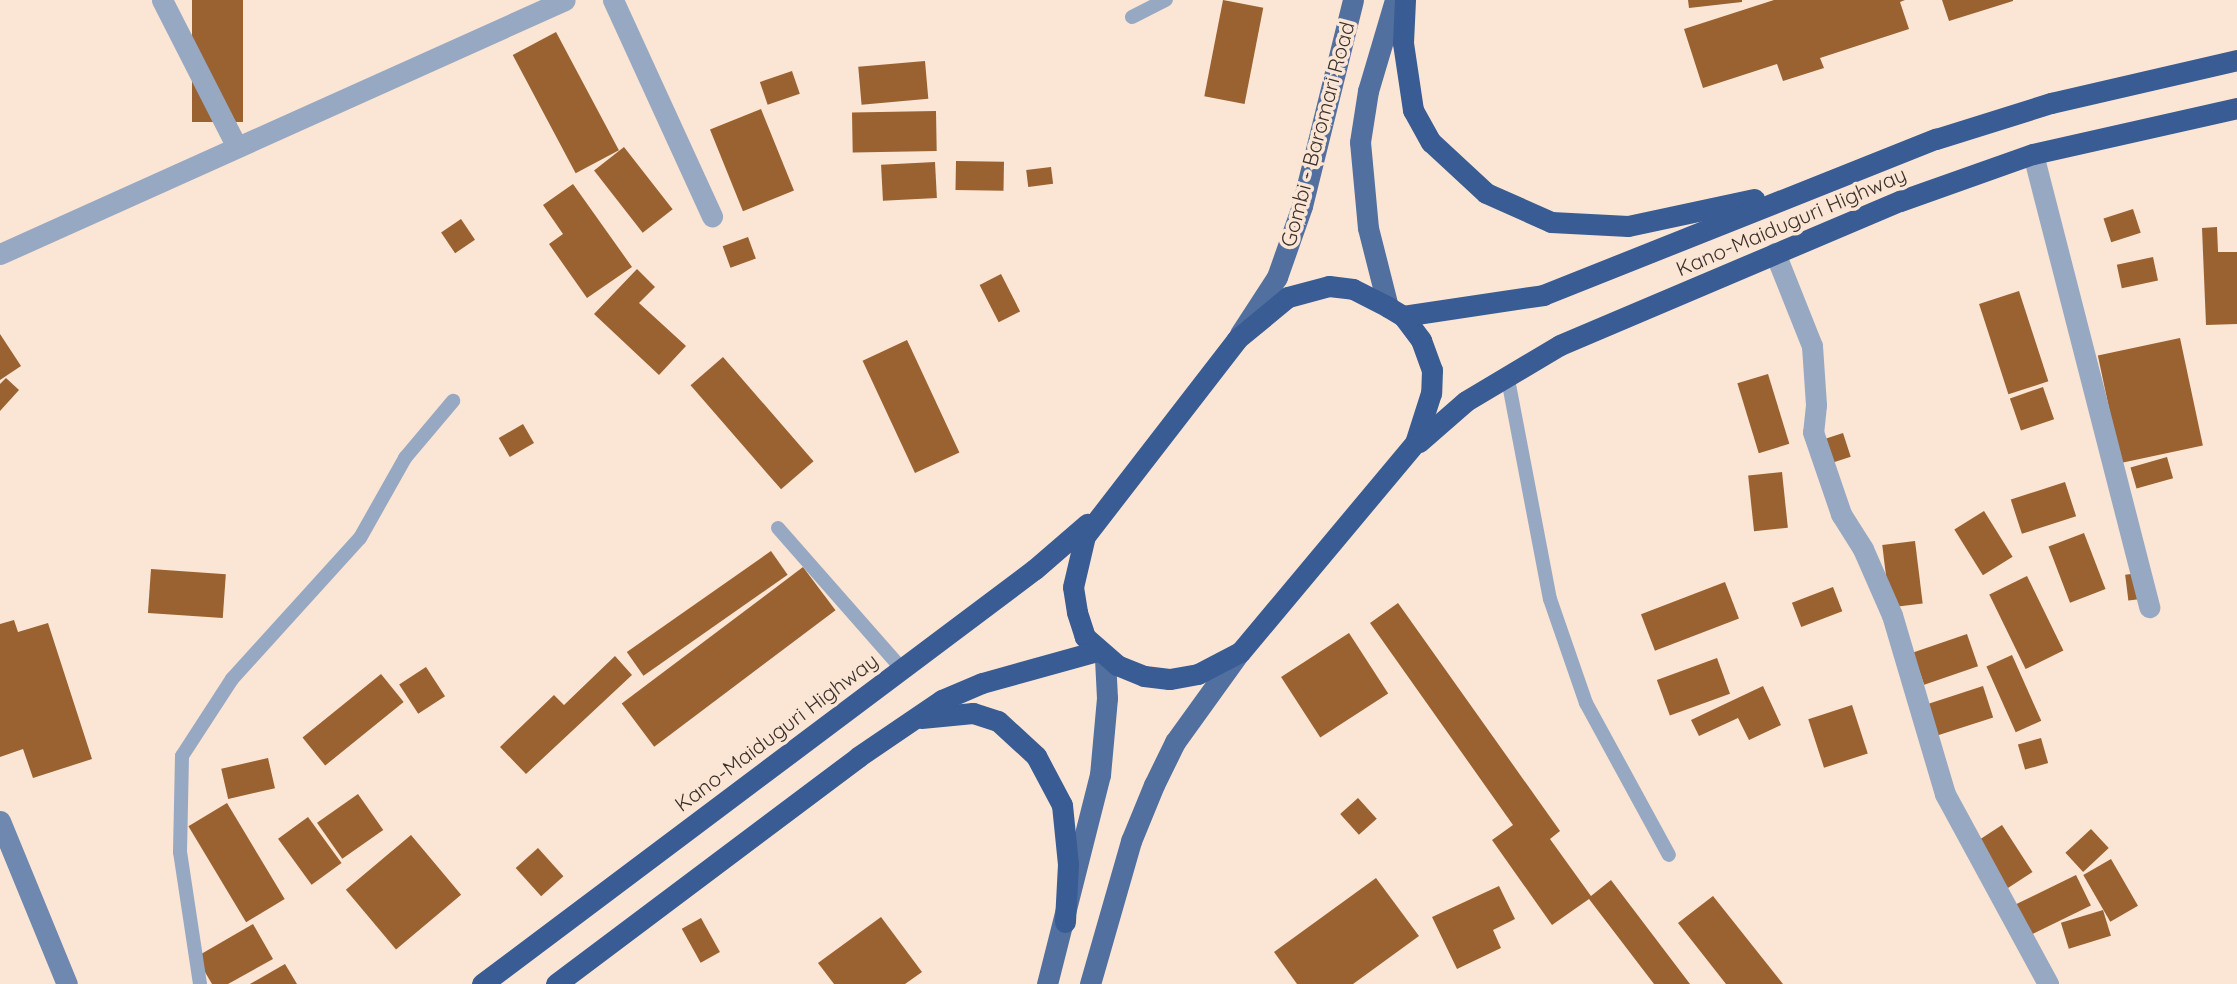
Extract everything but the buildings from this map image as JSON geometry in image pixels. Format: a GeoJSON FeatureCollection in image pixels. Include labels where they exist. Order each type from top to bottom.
{"type":"FeatureCollection","features":[{"type":"Feature","properties":{"kind":"highway"},"geometry":{"type":"LineString","coordinates":[[1405,0],[1405,68],[1413,110],[1431,142],[1459,172],[1486,193],[1521,210],[1550,222],[1628,226],[1678,218],[1821,182]]}},
{"type":"Feature","properties":{"kind":"highway","name":"Kano-Maiduguri Highway"},"geometry":{"type":"LineString","coordinates":[[1395,311],[1543,295],[1590,280],[1821,182],[2051,103],[2237,60]]}},
{"type":"Feature","properties":{"kind":"highway","name":"Kano-Maiduguri Highway"},"geometry":{"type":"LineString","coordinates":[[1401,461],[1436,425],[1507,374],[1560,345],[1775,253],[1900,201],[2034,154],[2237,107]]}},
{"type":"Feature","properties":{"kind":"highway"},"geometry":{"type":"LineString","coordinates":[[1306,289],[1353,289],[1395,311],[1421,340],[1432,370],[1425,419],[1401,461],[1240,652],[1198,674],[1169,679],[1144,676],[1101,654],[1084,637],[1073,587],[1076,561],[1097,516],[1237,339],[1280,302],[1306,289]]}},
{"type":"Feature","properties":{"kind":"highway","name":"Kano-Maiduguri Highway"},"geometry":{"type":"LineString","coordinates":[[482,984],[1035,569],[1097,516]]}},
{"type":"Feature","properties":{"kind":"highway"},"geometry":{"type":"LineString","coordinates":[[556,984],[909,721],[982,683],[1101,654]]}},
{"type":"Feature","properties":{"kind":"highway"},"geometry":{"type":"LineString","coordinates":[[909,721],[973,713],[998,721],[1036,755],[1062,805],[1068,864],[1065,922]]}},
{"type":"Feature","properties":{"kind":"main road","name":"Gombi - Baromari Road"},"geometry":{"type":"LineString","coordinates":[[1237,339],[1277,277],[1302,206],[1353,0]]}},
{"type":"Feature","properties":{"kind":"main road","name":"Gombi - Baromari Road"},"geometry":{"type":"LineString","coordinates":[[1395,0],[1368,91],[1360,142],[1368,228],[1395,311]]}},
{"type":"Feature","properties":{"kind":"main road"},"geometry":{"type":"LineString","coordinates":[[1090,984],[1131,841],[1154,785],[1175,742],[1240,652]]}},
{"type":"Feature","properties":{"kind":"main road"},"geometry":{"type":"LineString","coordinates":[[1047,984],[1065,922],[1100,775],[1107,698],[1101,654]]}},
{"type":"Feature","properties":{"kind":"street"},"geometry":{"type":"LineString","coordinates":[[162,0],[237,147]]}},
{"type":"Feature","properties":{"kind":"street"},"geometry":{"type":"LineString","coordinates":[[0,254],[565,0]]}},
{"type":"Feature","properties":{"kind":"street"},"geometry":{"type":"LineString","coordinates":[[613,0],[712,216]]}},
{"type":"Feature","properties":{"kind":"street"},"geometry":{"type":"LineString","coordinates":[[2034,154],[2149,607]]}},
{"type":"Feature","properties":{"kind":"street"},"geometry":{"type":"LineString","coordinates":[[1775,253],[1812,346],[1816,405],[1813,432],[1840,514],[1863,549],[1892,615],[1945,794],[2048,984]]}},
{"type":"Feature","properties":{"kind":"street"},"geometry":{"type":"LineString","coordinates":[[0,821],[67,984]]}},
{"type":"Feature","properties":{"kind":"lane"},"geometry":{"type":"LineString","coordinates":[[1132,17],[1166,0]]}},
{"type":"Feature","properties":{"kind":"lane"},"geometry":{"type":"LineString","coordinates":[[1507,374],[1550,599],[1586,703],[1669,855]]}},
{"type":"Feature","properties":{"kind":"lane"},"geometry":{"type":"LineString","coordinates":[[200,984],[180,852],[182,756],[232,679],[360,538],[405,458],[453,401]]}},
{"type":"Feature","properties":{"kind":"lane"},"geometry":{"type":"LineString","coordinates":[[778,528],[901,668]]}}]}
